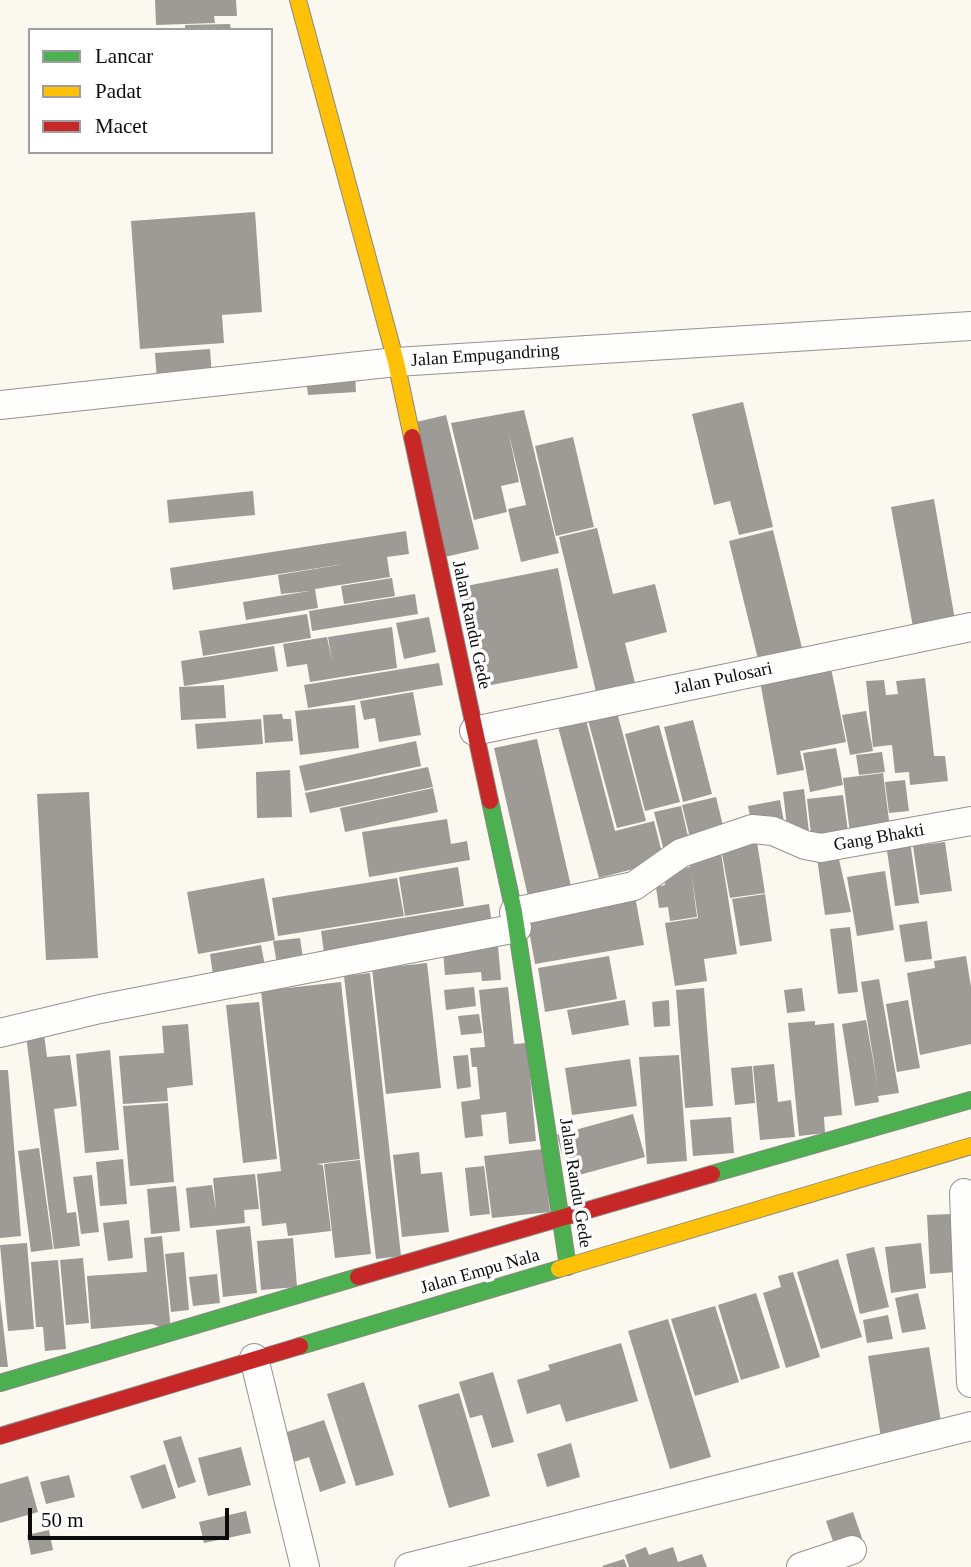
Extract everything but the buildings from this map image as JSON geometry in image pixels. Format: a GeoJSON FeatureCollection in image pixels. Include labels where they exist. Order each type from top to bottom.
{"type":"FeatureCollection","features":[{"type":"Feature","properties":{"kind":"main road","name":"Jalan Randu Gede"},"geometry":{"type":"LineString","coordinates":[[298,0],[398,375],[516,920],[568,1267]]}},
{"type":"Feature","properties":{"kind":"main road","name":"Jalan Empu Nala"},"geometry":{"type":"LineString","coordinates":[[0,1383],[559,1217],[971,1100]]}},
{"type":"Feature","properties":{"kind":"main road","name":"Jalan Empu Nala"},"geometry":{"type":"LineString","coordinates":[[0,1436],[971,1146]]}},
{"type":"Feature","properties":{"kind":"street","name":"Jalan Empugandring"},"geometry":{"type":"LineString","coordinates":[[0,405],[398,375],[971,326]]}},
{"type":"Feature","properties":{"kind":"street","name":"Jalan Pulosari"},"geometry":{"type":"LineString","coordinates":[[474,732],[971,627]]}},
{"type":"Feature","properties":{"kind":"street","name":"Gang Bhakti"},"geometry":{"type":"LineString","coordinates":[[0,1033],[516,920],[634,886],[689,849],[752,829],[773,831],[804,845],[821,848],[971,821]]}},
{"type":"Feature","properties":{"kind":"street"},"geometry":{"type":"LineString","coordinates":[[964,1194],[971,1382]]}},
{"type":"Feature","properties":{"kind":"street"},"geometry":{"type":"LineString","coordinates":[[254,1358],[305,1567]]}},
{"type":"Feature","properties":{"kind":"street"},"geometry":{"type":"LineString","coordinates":[[409,1567],[971,1426]]}},
{"type":"Feature","properties":{"kind":"street"},"geometry":{"type":"LineString","coordinates":[[801,1567],[852,1550]]}},
{"type":"Feature","properties":{"kind":"traffic: fast"},"geometry":{"type":"LineString","coordinates":[[490,801],[514,912],[568,1267]]}},
{"type":"Feature","properties":{"kind":"traffic: fast"},"geometry":{"type":"LineString","coordinates":[[712,1174],[971,1100]]}},
{"type":"Feature","properties":{"kind":"traffic: fast"},"geometry":{"type":"LineString","coordinates":[[300,1346],[559,1269]]}},
{"type":"Feature","properties":{"kind":"traffic: fast"},"geometry":{"type":"LineString","coordinates":[[0,1383],[358,1277]]}},
{"type":"Feature","properties":{"kind":"traffic: slow"},"geometry":{"type":"LineString","coordinates":[[298,0],[396,362],[412,437]]}},
{"type":"Feature","properties":{"kind":"traffic: slow"},"geometry":{"type":"LineString","coordinates":[[559,1269],[971,1146]]}},
{"type":"Feature","properties":{"kind":"traffic: jam"},"geometry":{"type":"LineString","coordinates":[[412,437],[490,801]]}},
{"type":"Feature","properties":{"kind":"traffic: jam"},"geometry":{"type":"LineString","coordinates":[[358,1277],[712,1174]]}},
{"type":"Feature","properties":{"kind":"traffic: jam"},"geometry":{"type":"LineString","coordinates":[[0,1436],[300,1346]]}}]}
